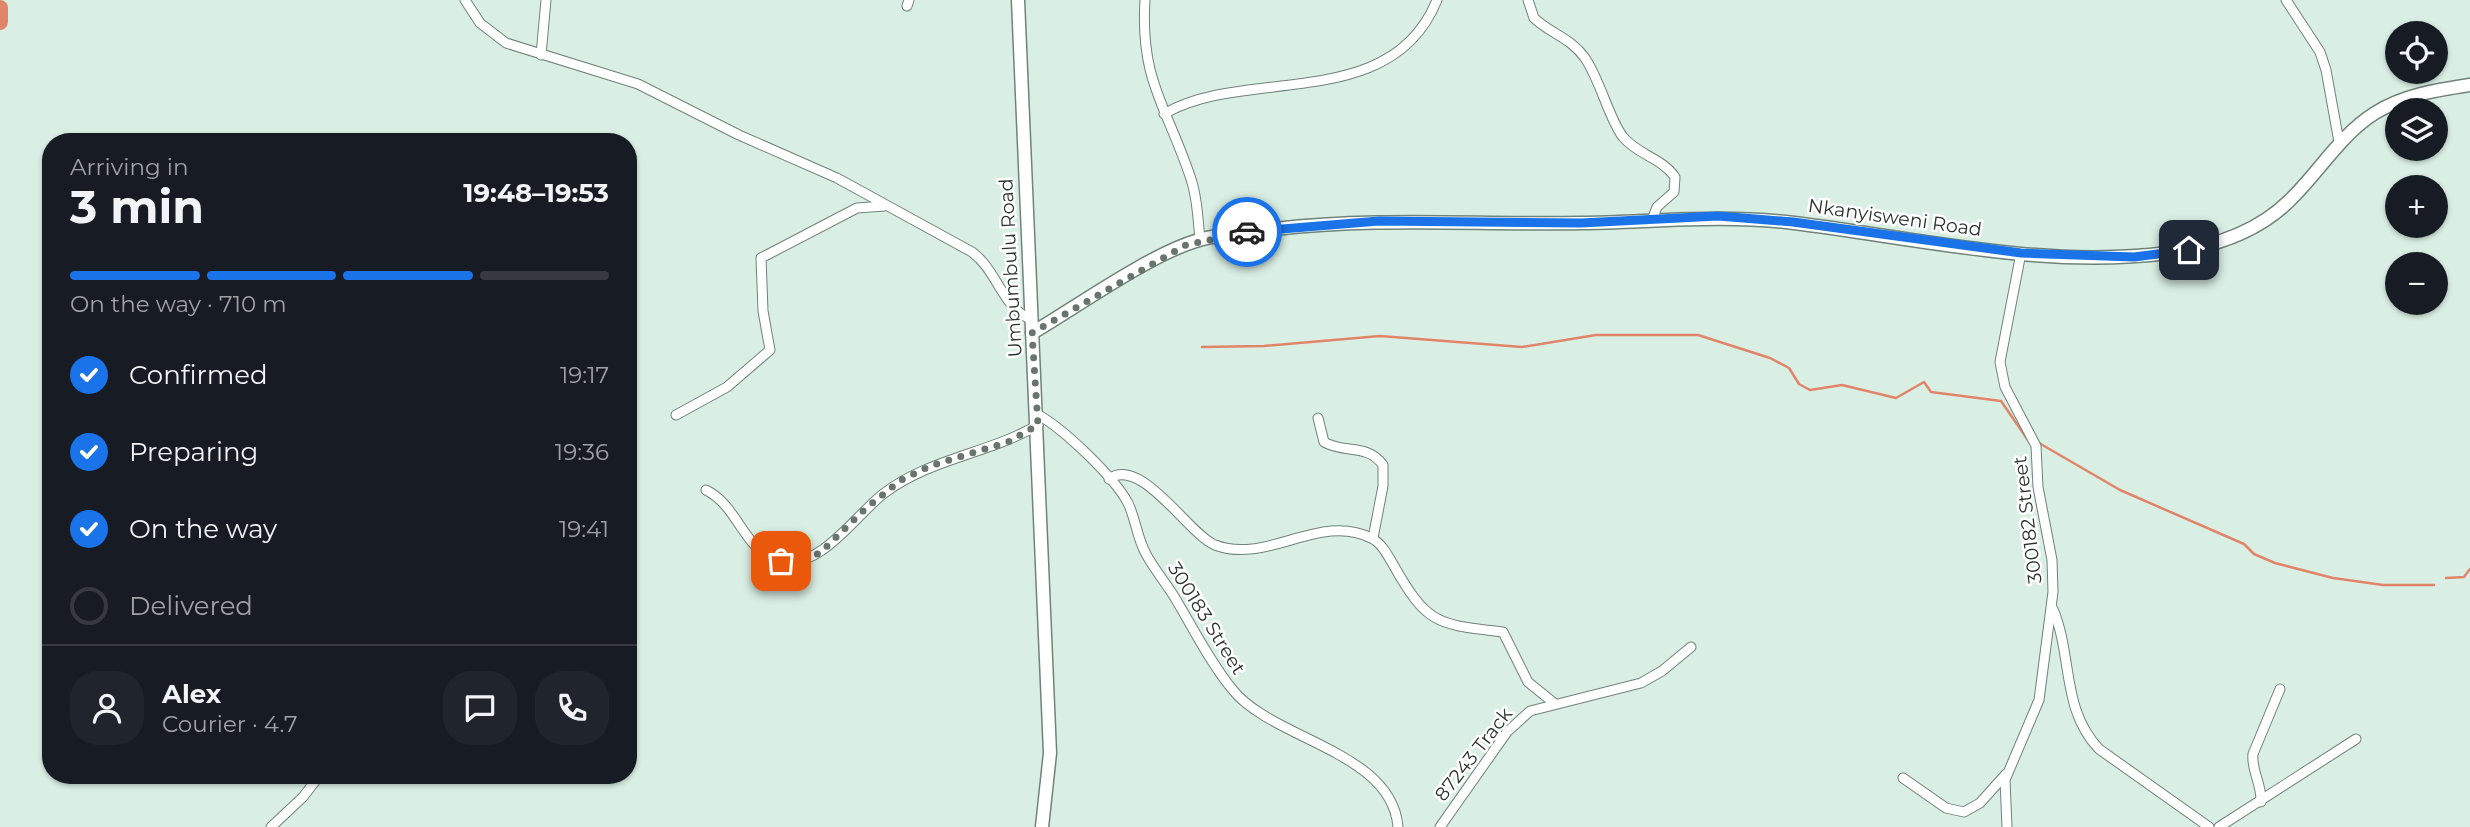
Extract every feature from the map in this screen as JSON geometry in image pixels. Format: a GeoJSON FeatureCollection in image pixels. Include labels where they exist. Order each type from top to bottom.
{"type":"FeatureCollection","features":[{"type":"Feature","properties":{"kind":"street"},"geometry":{"type":"LineString","coordinates":[[465,0],[480,23],[514,46],[638,84],[713,122],[837,178],[980,257],[1012,307],[1032,326]]}},
{"type":"Feature","properties":{"kind":"street"},"geometry":{"type":"LineString","coordinates":[[541,55],[546,0]]}},
{"type":"Feature","properties":{"kind":"street","name":"Umbumbulu Road"},"geometry":{"type":"LineString","coordinates":[[1018,0],[1038,420],[1050,753],[1042,827]]}},
{"type":"Feature","properties":{"kind":"street"},"geometry":{"type":"LineString","coordinates":[[1145,0],[1146,60],[1151,82],[1190,176],[1200,240]]}},
{"type":"Feature","properties":{"kind":"street"},"geometry":{"type":"LineString","coordinates":[[1164,114],[1193,99],[1286,88],[1377,65],[1415,36],[1437,0]]}},
{"type":"Feature","properties":{"kind":"street"},"geometry":{"type":"LineString","coordinates":[[1528,0],[1534,18],[1571,41],[1585,58],[1604,92],[1620,133],[1628,143],[1665,165],[1675,177],[1674,192],[1657,207],[1651,220]]}},
{"type":"Feature","properties":{"kind":"street"},"geometry":{"type":"LineString","coordinates":[[2286,0],[2320,52],[2326,70],[2339,142]]}},
{"type":"Feature","properties":{"kind":"street","name":"Nkanyisweni Road"},"geometry":{"type":"LineString","coordinates":[[1032,326],[1168,253],[1200,240],[1248,232],[1353,222],[1445,220],[1581,223],[1755,218],[2021,253],[2134,257],[2189,250],[2237,236],[2268,220],[2292,198],[2339,142],[2364,120],[2395,102],[2422,93],[2470,85]]}},
{"type":"Feature","properties":{"kind":"street"},"geometry":{"type":"LineString","coordinates":[[676,415],[727,387],[770,350],[760,261],[857,208],[887,206]]}},
{"type":"Feature","properties":{"kind":"street","name":"300182 Street"},"geometry":{"type":"LineString","coordinates":[[2007,827],[2005,785],[2039,700],[2052,606],[2052,560],[2038,486],[2036,446],[2005,387],[2000,362],[2021,253]]}},
{"type":"Feature","properties":{"kind":"street"},"geometry":{"type":"LineString","coordinates":[[1318,418],[1324,442],[1333,447],[1367,451],[1383,465],[1383,486],[1373,538]]}},
{"type":"Feature","properties":{"kind":"street"},"geometry":{"type":"LineString","coordinates":[[706,490],[726,504],[755,548],[781,561],[801,561],[820,553],[865,509],[901,480],[930,466],[1008,442],[1038,420]]}},
{"type":"Feature","properties":{"kind":"street","name":"300183 Street"},"geometry":{"type":"LineString","coordinates":[[1038,420],[1059,428],[1109,479],[1128,503],[1147,557],[1231,688],[1262,714],[1317,743],[1363,772],[1387,793],[1396,810],[1398,827]]}},
{"type":"Feature","properties":{"kind":"street"},"geometry":{"type":"LineString","coordinates":[[1109,479],[1125,476],[1150,486],[1199,534],[1212,544],[1224,548],[1256,548],[1334,530],[1373,538],[1385,550],[1422,609],[1447,626],[1503,632],[1528,682],[1554,703]]}},
{"type":"Feature","properties":{"kind":"street"},"geometry":{"type":"LineString","coordinates":[[2052,606],[2075,710],[2087,737],[2099,749],[2209,827]]}},
{"type":"Feature","properties":{"kind":"street","name":"87243 Track"},"geometry":{"type":"LineString","coordinates":[[1440,827],[1507,733],[1530,711],[1554,703],[1617,691],[1650,680],[1691,647]]}},
{"type":"Feature","properties":{"kind":"street"},"geometry":{"type":"LineString","coordinates":[[2261,802],[2261,785],[2252,765],[2253,754],[2280,689]]}},
{"type":"Feature","properties":{"kind":"street"},"geometry":{"type":"LineString","coordinates":[[2219,827],[2356,739]]}},
{"type":"Feature","properties":{"kind":"street"},"geometry":{"type":"LineString","coordinates":[[1903,778],[1946,807],[1964,812],[1980,803],[2008,772]]}},
{"type":"Feature","properties":{"kind":"street"},"geometry":{"type":"LineString","coordinates":[[271,827],[313,784]]}},
{"type":"Feature","properties":{"kind":"waterway"},"geometry":{"type":"LineString","coordinates":[[0,8],[0,22]]}},
{"type":"Feature","properties":{"kind":"waterway"},"geometry":{"type":"LineString","coordinates":[[1202,347],[1264,346],[1380,336],[1522,347],[1596,335],[1698,335],[1770,358],[1789,368],[1799,384],[1810,390],[1842,385],[1896,398],[1924,382],[1931,392],[2001,401],[2030,443]]}},
{"type":"Feature","properties":{"kind":"waterway"},"geometry":{"type":"LineString","coordinates":[[2039,443],[2120,490],[2244,544],[2254,554],[2275,563],[2333,578],[2383,585],[2434,585]]}},
{"type":"Feature","properties":{"kind":"waterway"},"geometry":{"type":"LineString","coordinates":[[2446,578],[2464,577],[2470,569]]}},
{"type":"Feature","properties":{"kind":"way so far"},"geometry":{"type":"LineString","coordinates":[[781,561],[801,561],[820,553],[865,509],[914,473],[1008,442],[1038,425],[1032,333],[1168,253],[1200,240],[1247,232]]}},
{"type":"Feature","properties":{"kind":"route"},"geometry":{"type":"LineString","coordinates":[[1247,232],[1379,221],[1581,223],[1718,216],[1793,222],[2021,253],[2134,257],[2189,250]]}}]}
